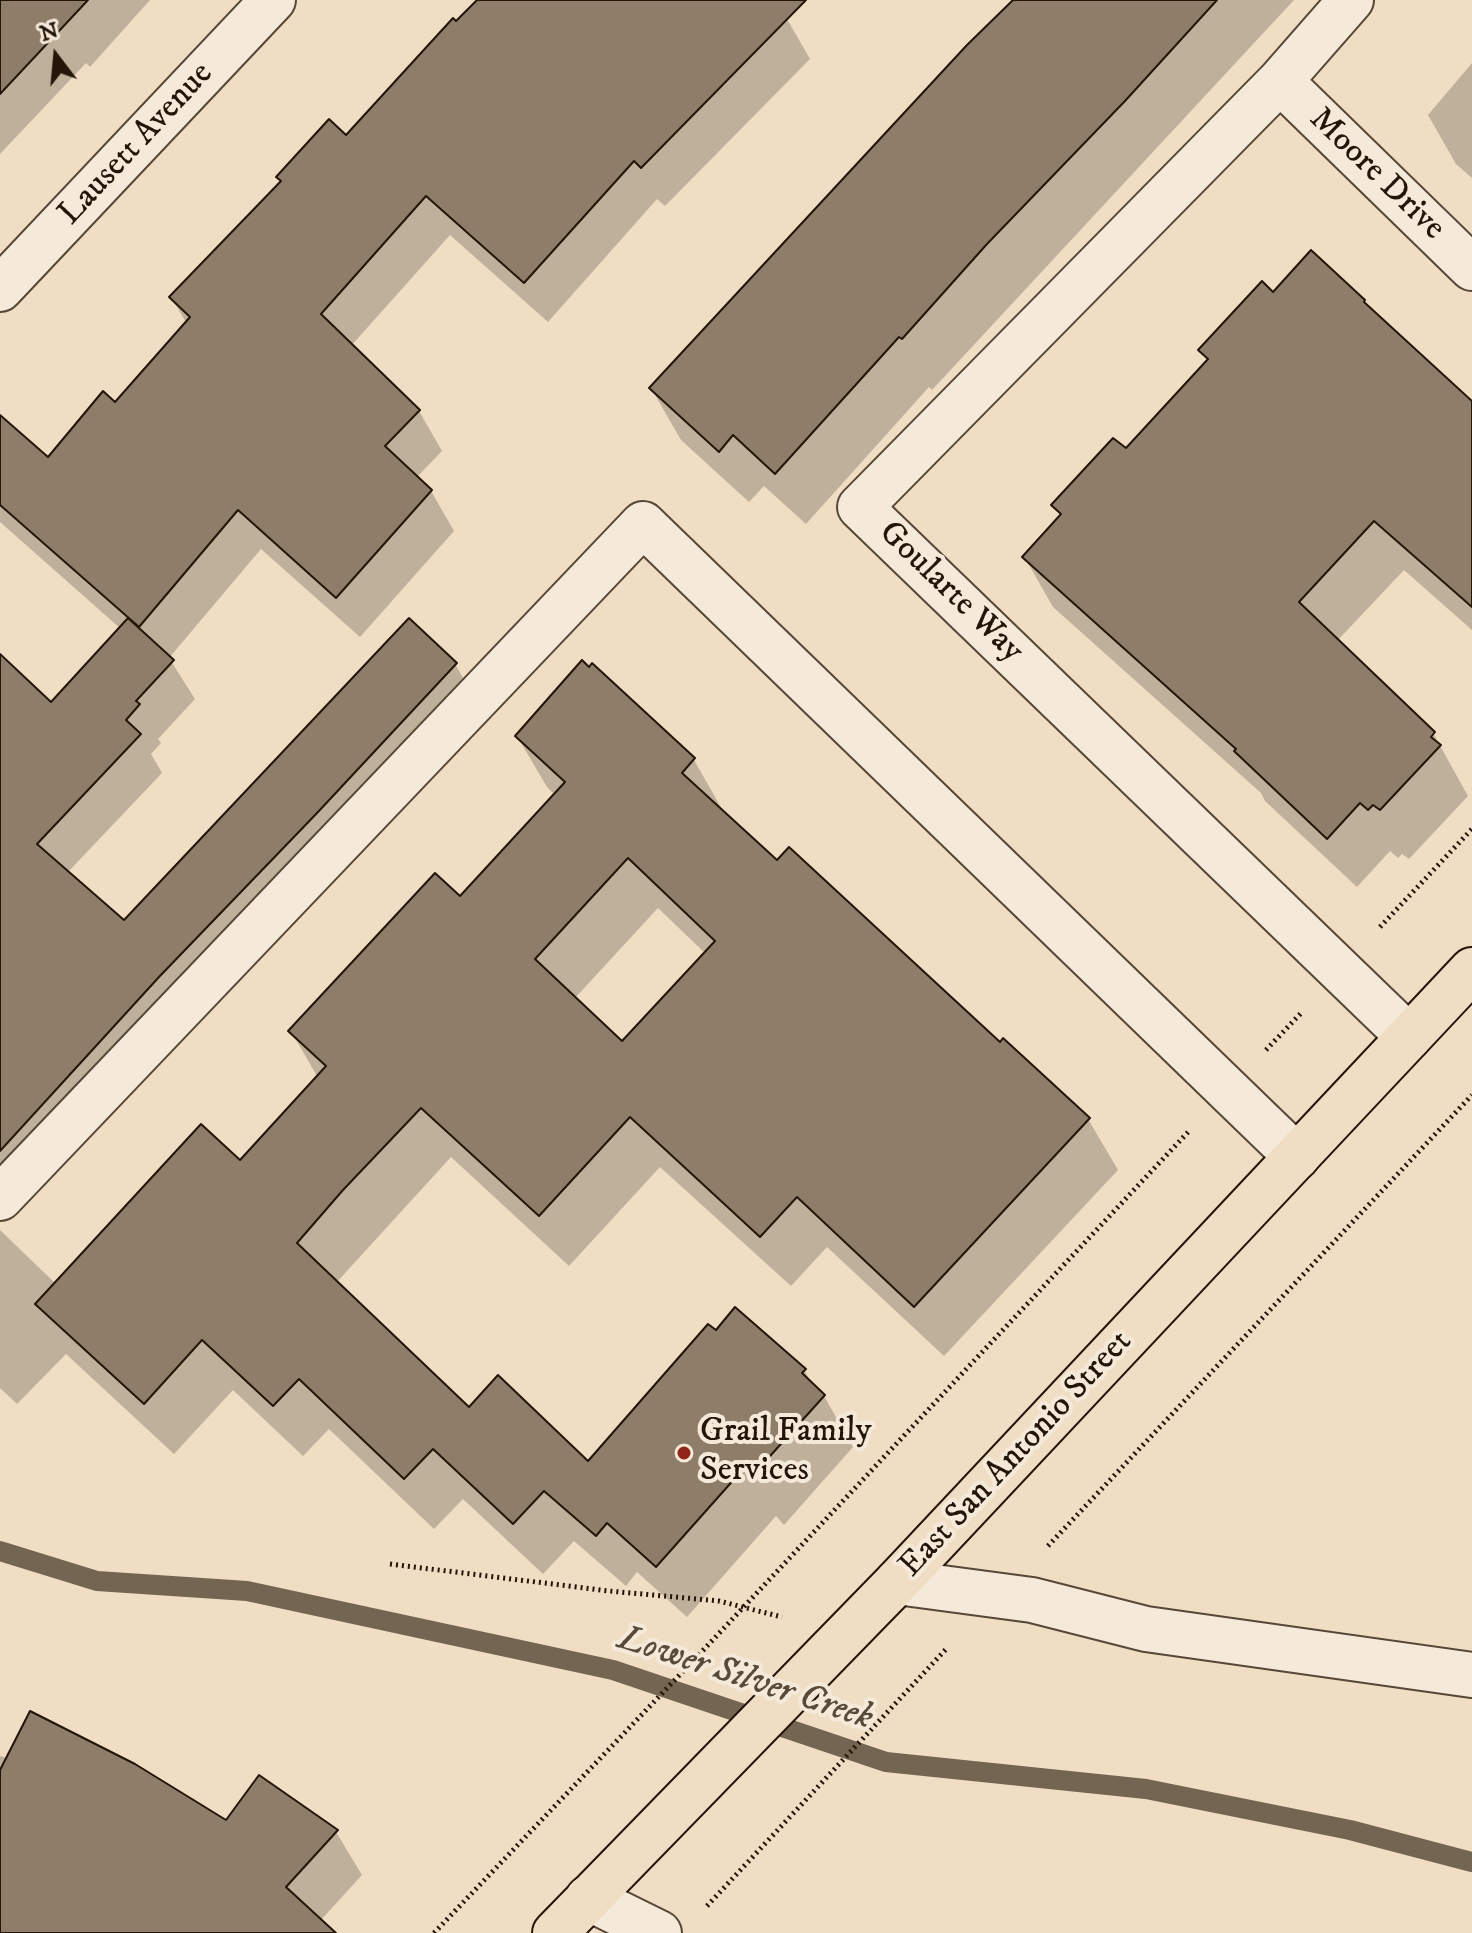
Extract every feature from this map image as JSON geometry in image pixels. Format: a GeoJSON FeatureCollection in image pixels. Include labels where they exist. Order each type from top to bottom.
{"type":"FeatureCollection","features":[{"type":"Feature","properties":{"kind":"main road","name":"East San Antonio Street"},"geometry":{"type":"LineString","coordinates":[[555,1933],[897,1582],[1472,970]]}},
{"type":"Feature","properties":{"kind":"street","name":"Lausett Avenue"},"geometry":{"type":"LineString","coordinates":[[0,289],[273,0]]}},
{"type":"Feature","properties":{"kind":"street","name":"Goularte Way"},"geometry":{"type":"LineString","coordinates":[[1351,0],[1280,81],[860,507],[1409,1037]]}},
{"type":"Feature","properties":{"kind":"street","name":"Moore Drive"},"geometry":{"type":"LineString","coordinates":[[1280,81],[1472,268]]}},
{"type":"Feature","properties":{"kind":"street"},"geometry":{"type":"LineString","coordinates":[[0,1198],[643,524],[1297,1157]]}},
{"type":"Feature","properties":{"kind":"street"},"geometry":{"type":"LineString","coordinates":[[897,1582],[1032,1600],[1146,1629],[1472,1675]]}},
{"type":"Feature","properties":{"kind":"street"},"geometry":{"type":"LineString","coordinates":[[588,1898],[659,1933]]}},
{"type":"Feature","properties":{"kind":"path"},"geometry":{"type":"LineString","coordinates":[[434,1933],[743,1608],[1472,829]]}},
{"type":"Feature","properties":{"kind":"path"},"geometry":{"type":"LineString","coordinates":[[1049,1545],[1472,1095]]}},
{"type":"Feature","properties":{"kind":"path"},"geometry":{"type":"LineString","coordinates":[[390,1564],[719,1601],[850,1631]]}},
{"type":"Feature","properties":{"kind":"path"},"geometry":{"type":"LineString","coordinates":[[710,1904],[952,1643]]}},
{"type":"Feature","properties":{"kind":"building"},"geometry":{"type":"Polygon","coordinates":[[[0,0],[88,0],[0,94],[0,0]]]}},
{"type":"Feature","properties":{"kind":"building"},"geometry":{"type":"Polygon","coordinates":[[[477,0],[806,0],[641,168],[634,161],[524,283],[426,196],[321,314],[420,410],[385,446],[432,490],[336,598],[238,510],[139,627],[0,505],[0,415],[48,457],[103,391],[115,402],[190,317],[169,297],[281,181],[276,177],[329,119],[346,135],[453,18],[456,21],[477,0]]]}},
{"type":"Feature","properties":{"kind":"building"},"geometry":{"type":"Polygon","coordinates":[[[1013,0],[1217,0],[902,339],[899,337],[775,474],[733,435],[719,452],[649,388],[967,45],[1013,0]]]}},
{"type":"Feature","properties":{"kind":"building"},"geometry":{"type":"Polygon","coordinates":[[[1311,250],[1472,401],[1472,607],[1374,521],[1299,602],[1435,732],[1431,737],[1441,745],[1380,810],[1373,805],[1368,810],[1360,803],[1327,839],[1234,751],[1236,749],[1022,557],[1061,514],[1051,505],[1113,438],[1126,448],[1208,359],[1198,350],[1262,281],[1273,292],[1311,250]]]}},
{"type":"Feature","properties":{"kind":"building"},"geometry":{"type":"Polygon","coordinates":[[[128,618],[174,660],[136,701],[140,704],[126,720],[141,734],[37,844],[124,920],[409,618],[457,663],[159,977],[0,1151],[0,654],[51,702],[128,618]]]}},
{"type":"Feature","properties":{"kind":"building"},"geometry":{"type":"Polygon","coordinates":[[[582,660],[589,667],[592,663],[695,758],[682,773],[777,860],[789,847],[1000,1042],[1003,1038],[1090,1118],[914,1307],[797,1197],[760,1237],[630,1117],[539,1216],[421,1108],[297,1243],[469,1407],[498,1375],[588,1461],[708,1324],[716,1330],[735,1307],[806,1369],[802,1373],[825,1395],[753,1475],[745,1467],[656,1567],[607,1523],[596,1536],[544,1491],[513,1524],[433,1449],[404,1479],[299,1379],[273,1406],[202,1340],[144,1404],[35,1304],[201,1124],[240,1160],[326,1066],[288,1031],[435,873],[460,896],[565,782],[515,736],[582,660]],[[628,858],[535,959],[622,1041],[715,941],[628,858]]]}},
{"type":"Feature","properties":{"kind":"building"},"geometry":{"type":"Polygon","coordinates":[[[30,1711],[135,1764],[226,1820],[259,1775],[338,1830],[286,1887],[336,1933],[0,1933],[0,1770],[30,1711]]]}},
{"type":"Feature","properties":{"kind":"waterway","name":"Lower Silver Creek"},"geometry":{"type":"LineString","coordinates":[[0,1551],[97,1581],[247,1591],[613,1670],[886,1762],[1146,1789],[1350,1830],[1472,1862]]}},
{"type":"Feature","properties":{"kind":"place","name":"Grail Family Services"},"geometry":{"type":"Point","coordinates":[684,1453]}}]}
